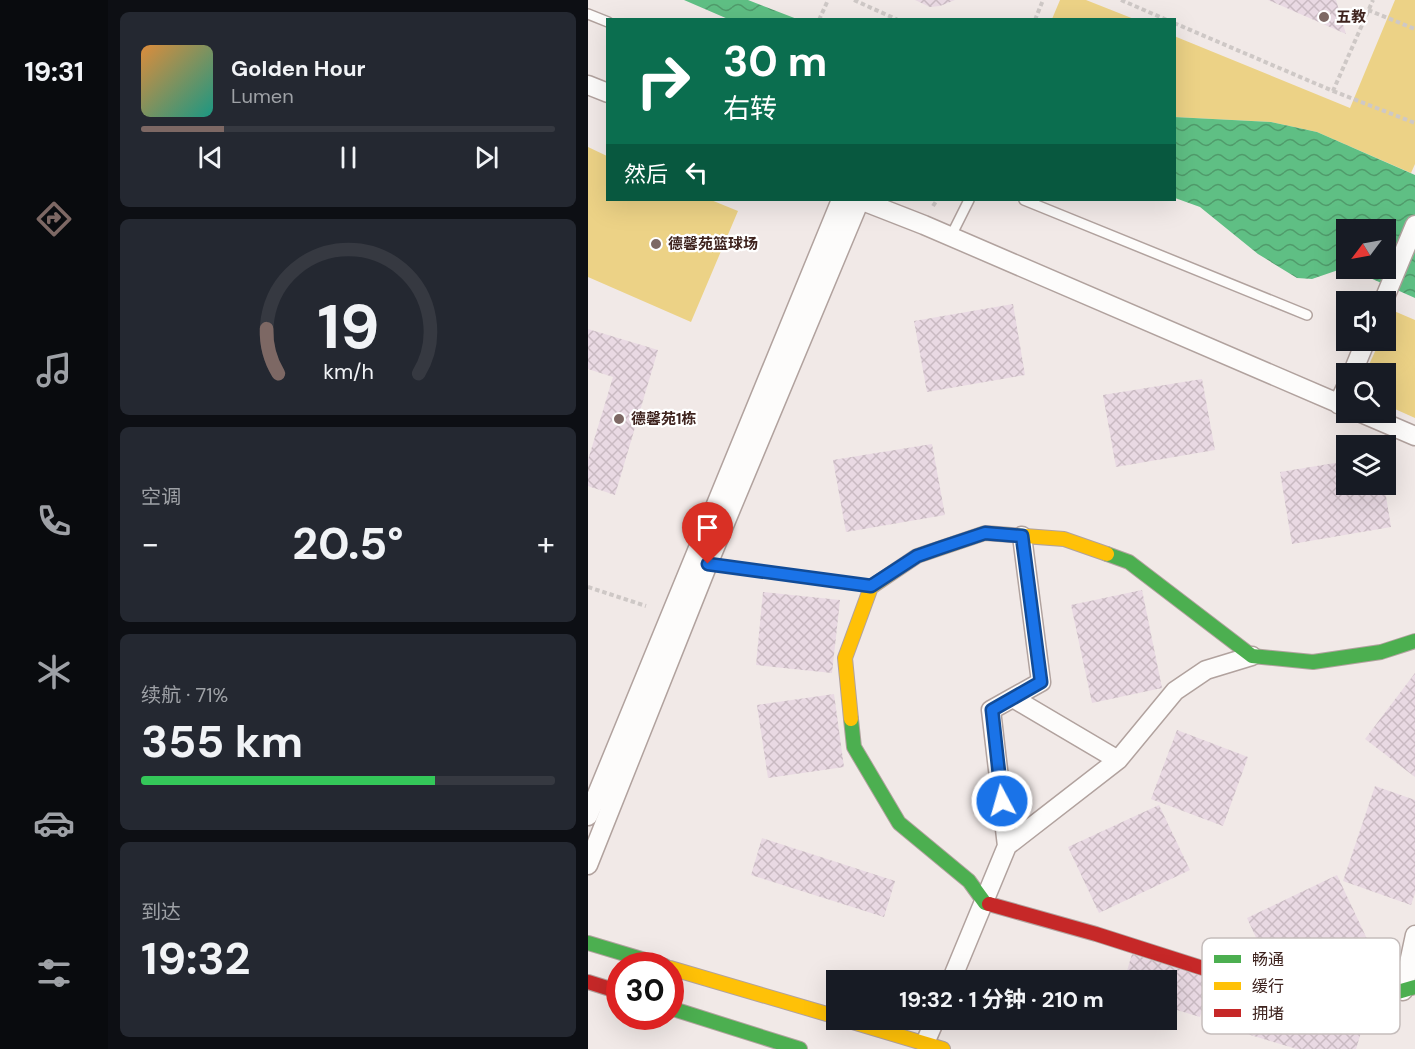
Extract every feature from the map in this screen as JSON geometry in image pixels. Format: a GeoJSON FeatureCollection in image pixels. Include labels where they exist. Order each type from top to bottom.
{"type":"FeatureCollection","features":[{"type":"Feature","properties":{"kind":"street"},"geometry":{"type":"LineString","coordinates":[[588,85],[606,92]]}},
{"type":"Feature","properties":{"kind":"street"},"geometry":{"type":"LineString","coordinates":[[588,816],[841,201]]}},
{"type":"Feature","properties":{"kind":"street"},"geometry":{"type":"LineString","coordinates":[[588,865],[708,564],[860,201]]}},
{"type":"Feature","properties":{"kind":"street"},"geometry":{"type":"LineString","coordinates":[[863,201],[951,236],[1336,403]]}},
{"type":"Feature","properties":{"kind":"street"},"geometry":{"type":"LineString","coordinates":[[1388,291],[1415,225]]}},
{"type":"Feature","properties":{"kind":"street"},"geometry":{"type":"LineString","coordinates":[[1385,423],[1415,436]]}},
{"type":"Feature","properties":{"kind":"street"},"geometry":{"type":"LineString","coordinates":[[1202,968],[1096,934],[985,903],[969,881],[899,823],[854,747],[844,658],[871,586],[917,556],[985,533],[1064,539],[1129,562],[1252,656]]}},
{"type":"Feature","properties":{"kind":"street"},"geometry":{"type":"LineString","coordinates":[[956,970],[1007,846],[992,710],[1041,682],[1022,536]]}},
{"type":"Feature","properties":{"kind":"street"},"geometry":{"type":"LineString","coordinates":[[1007,846],[1118,760],[1175,690],[1206,670],[1252,656],[1313,662],[1381,652],[1415,641]]}},
{"type":"Feature","properties":{"kind":"street"},"geometry":{"type":"LineString","coordinates":[[1013,698],[1118,760]]}},
{"type":"Feature","properties":{"kind":"street"},"geometry":{"type":"LineString","coordinates":[[1409,989],[1415,935]]}},
{"type":"Feature","properties":{"kind":"street"},"geometry":{"type":"LineString","coordinates":[[588,943],[618,952]]}},
{"type":"Feature","properties":{"kind":"street"},"geometry":{"type":"LineString","coordinates":[[684,972],[826,1014]]}},
{"type":"Feature","properties":{"kind":"street"},"geometry":{"type":"LineString","coordinates":[[588,982],[606,988]]}},
{"type":"Feature","properties":{"kind":"street"},"geometry":{"type":"LineString","coordinates":[[684,1012],[800,1049]]}},
{"type":"Feature","properties":{"kind":"street"},"geometry":{"type":"LineString","coordinates":[[880,1030],[943,1049]]}},
{"type":"Feature","properties":{"kind":"street"},"geometry":{"type":"LineString","coordinates":[[925,1043],[931,1030]]}},
{"type":"Feature","properties":{"kind":"lane"},"geometry":{"type":"LineString","coordinates":[[588,14],[606,21]]}},
{"type":"Feature","properties":{"kind":"lane"},"geometry":{"type":"LineString","coordinates":[[951,236],[968,201]]}},
{"type":"Feature","properties":{"kind":"lane"},"geometry":{"type":"LineString","coordinates":[[1026,201],[1307,315]]}},
{"type":"Feature","properties":{"kind":"lane"},"geometry":{"type":"LineString","coordinates":[[708,564],[871,586]]}},
{"type":"Feature","properties":{"kind":"path"},"geometry":{"type":"LineString","coordinates":[[854,0],[894,18]]}},
{"type":"Feature","properties":{"kind":"path"},"geometry":{"type":"LineString","coordinates":[[1036,18],[1043,0]]}},
{"type":"Feature","properties":{"kind":"path"},"geometry":{"type":"LineString","coordinates":[[1121,0],[1132,2],[1163,18]]}},
{"type":"Feature","properties":{"kind":"path"},"geometry":{"type":"LineString","coordinates":[[1333,91],[1373,0]]}},
{"type":"Feature","properties":{"kind":"path"},"geometry":{"type":"LineString","coordinates":[[820,18],[826,1]]}},
{"type":"Feature","properties":{"kind":"path"},"geometry":{"type":"LineString","coordinates":[[1368,10],[1415,29]]}},
{"type":"Feature","properties":{"kind":"path"},"geometry":{"type":"LineString","coordinates":[[1176,24],[1333,91],[1415,123]]}},
{"type":"Feature","properties":{"kind":"path"},"geometry":{"type":"LineString","coordinates":[[933,206],[936,201]]}},
{"type":"Feature","properties":{"kind":"path"},"geometry":{"type":"LineString","coordinates":[[588,587],[646,606]]}},
{"type":"Feature","properties":{"kind":"shaded area"},"geometry":{"type":"Polygon","coordinates":[[[1060,0],[1086,0],[1131,18],[1052,18],[1060,0]]]}},
{"type":"Feature","properties":{"kind":"shaded area"},"geometry":{"type":"Polygon","coordinates":[[[1395,0],[1415,0],[1415,164],[1411,173],[1317,132],[1271,122],[1176,117],[1176,37],[1350,108],[1395,0]]]}},
{"type":"Feature","properties":{"kind":"shaded area","name":"德馨苑篮球场"},"geometry":{"type":"Polygon","coordinates":[[[588,147],[606,156],[606,201],[713,201],[738,211],[691,322],[588,277],[588,147]]]}},
{"type":"Feature","properties":{"kind":"shaded area"},"geometry":{"type":"Polygon","coordinates":[[[1396,312],[1415,320],[1415,418],[1396,409],[1396,363],[1370,363],[1375,351],[1396,351],[1396,312]]]}},
{"type":"Feature","properties":{"kind":"water"},"geometry":{"type":"Polygon","coordinates":[[[684,0],[748,0],[794,18],[726,18],[684,0]]]}},
{"type":"Feature","properties":{"kind":"water"},"geometry":{"type":"Polygon","coordinates":[[[1176,117],[1271,122],[1317,132],[1415,175],[1415,298],[1372,279],[1396,279],[1396,219],[1336,219],[1336,271],[1312,279],[1297,278],[1258,254],[1200,207],[1176,198],[1176,117]]]}},
{"type":"Feature","properties":{"kind":"building"},"geometry":{"type":"Polygon","coordinates":[[[915,0],[955,0],[930,7],[915,0]]]}},
{"type":"Feature","properties":{"kind":"building","name":"五教"},"geometry":{"type":"Polygon","coordinates":[[[1268,0],[1336,0],[1346,34],[1268,0]]]}},
{"type":"Feature","properties":{"kind":"building"},"geometry":{"type":"Polygon","coordinates":[[[1013,304],[1025,375],[927,392],[914,321],[1013,304]]]}},
{"type":"Feature","properties":{"kind":"building","name":"德馨苑1栋"},"geometry":{"type":"Polygon","coordinates":[[[588,329],[658,350],[615,495],[588,486],[588,460],[613,377],[588,369],[588,329]]]}},
{"type":"Feature","properties":{"kind":"building"},"geometry":{"type":"Polygon","coordinates":[[[1202,379],[1215,450],[1116,467],[1103,395],[1202,379]]]}},
{"type":"Feature","properties":{"kind":"building"},"geometry":{"type":"Polygon","coordinates":[[[932,444],[945,515],[846,532],[833,460],[932,444]]]}},
{"type":"Feature","properties":{"kind":"building"},"geometry":{"type":"Polygon","coordinates":[[[1336,463],[1336,495],[1386,495],[1391,527],[1292,544],[1280,472],[1336,463]]]}},
{"type":"Feature","properties":{"kind":"building"},"geometry":{"type":"Polygon","coordinates":[[[1142,590],[1162,688],[1092,703],[1071,605],[1142,590]]]}},
{"type":"Feature","properties":{"kind":"building"},"geometry":{"type":"Polygon","coordinates":[[[763,592],[840,600],[832,673],[756,665],[763,592]]]}},
{"type":"Feature","properties":{"kind":"building"},"geometry":{"type":"Polygon","coordinates":[[[1415,673],[1415,777],[1365,739],[1415,673]]]}},
{"type":"Feature","properties":{"kind":"building"},"geometry":{"type":"Polygon","coordinates":[[[834,694],[844,767],[768,778],[757,705],[834,694]]]}},
{"type":"Feature","properties":{"kind":"building"},"geometry":{"type":"Polygon","coordinates":[[[1177,730],[1248,757],[1223,826],[1151,799],[1177,730]]]}},
{"type":"Feature","properties":{"kind":"building"},"geometry":{"type":"Polygon","coordinates":[[[1375,786],[1415,800],[1415,893],[1411,905],[1343,881],[1375,786]]]}},
{"type":"Feature","properties":{"kind":"building"},"geometry":{"type":"Polygon","coordinates":[[[1159,805],[1190,870],[1099,913],[1068,847],[1159,805]]]}},
{"type":"Feature","properties":{"kind":"building"},"geometry":{"type":"Polygon","coordinates":[[[762,838],[895,881],[884,917],[751,875],[762,838]]]}},
{"type":"Feature","properties":{"kind":"building"},"geometry":{"type":"Polygon","coordinates":[[[1337,875],[1367,938],[1256,938],[1247,918],[1337,875]]]}},
{"type":"Feature","properties":{"kind":"building"},"geometry":{"type":"Polygon","coordinates":[[[1132,954],[1202,976],[1200,1017],[1177,1010],[1177,970],[1127,970],[1132,954]]]}},
{"type":"Feature","properties":{"kind":"building"},"geometry":{"type":"Polygon","coordinates":[[[1247,1034],[1361,1034],[1356,1049],[1297,1049],[1247,1034]]]}},
{"type":"Feature","properties":{"kind":"traffic: fast"},"geometry":{"type":"LineString","coordinates":[[1107,554],[1129,562],[1252,656],[1313,662],[1381,652],[1415,641]]}},
{"type":"Feature","properties":{"kind":"traffic: fast"},"geometry":{"type":"LineString","coordinates":[[851,719],[854,747],[899,823],[969,881],[985,903],[989,904]]}},
{"type":"Feature","properties":{"kind":"traffic: fast"},"geometry":{"type":"LineString","coordinates":[[588,943],[618,952]]}},
{"type":"Feature","properties":{"kind":"traffic: fast"},"geometry":{"type":"LineString","coordinates":[[1400,991],[1415,987]]}},
{"type":"Feature","properties":{"kind":"traffic: fast"},"geometry":{"type":"LineString","coordinates":[[684,1012],[800,1049]]}},
{"type":"Feature","properties":{"kind":"traffic: slow"},"geometry":{"type":"LineString","coordinates":[[851,719],[845,658],[871,587],[917,556],[985,533],[1064,539],[1107,554]]}},
{"type":"Feature","properties":{"kind":"traffic: slow"},"geometry":{"type":"LineString","coordinates":[[684,972],[826,1014]]}},
{"type":"Feature","properties":{"kind":"traffic: slow"},"geometry":{"type":"LineString","coordinates":[[879,1030],[943,1049]]}},
{"type":"Feature","properties":{"kind":"traffic: jam"},"geometry":{"type":"LineString","coordinates":[[989,904],[1096,934],[1202,968]]}},
{"type":"Feature","properties":{"kind":"traffic: jam"},"geometry":{"type":"LineString","coordinates":[[588,982],[606,988]]}},
{"type":"Feature","properties":{"kind":"place","name":"五教"},"geometry":{"type":"Point","coordinates":[1324,17]}},
{"type":"Feature","properties":{"kind":"place","name":"德馨苑篮球场"},"geometry":{"type":"Point","coordinates":[656,244]}},
{"type":"Feature","properties":{"kind":"place","name":"德馨苑1栋"},"geometry":{"type":"Point","coordinates":[619,419]}},
{"type":"Feature","properties":{"kind":"route"},"geometry":{"type":"LineString","coordinates":[[708,564],[871,586],[917,556],[985,533],[1022,536],[1041,682],[992,710],[1002,801]]}}]}
